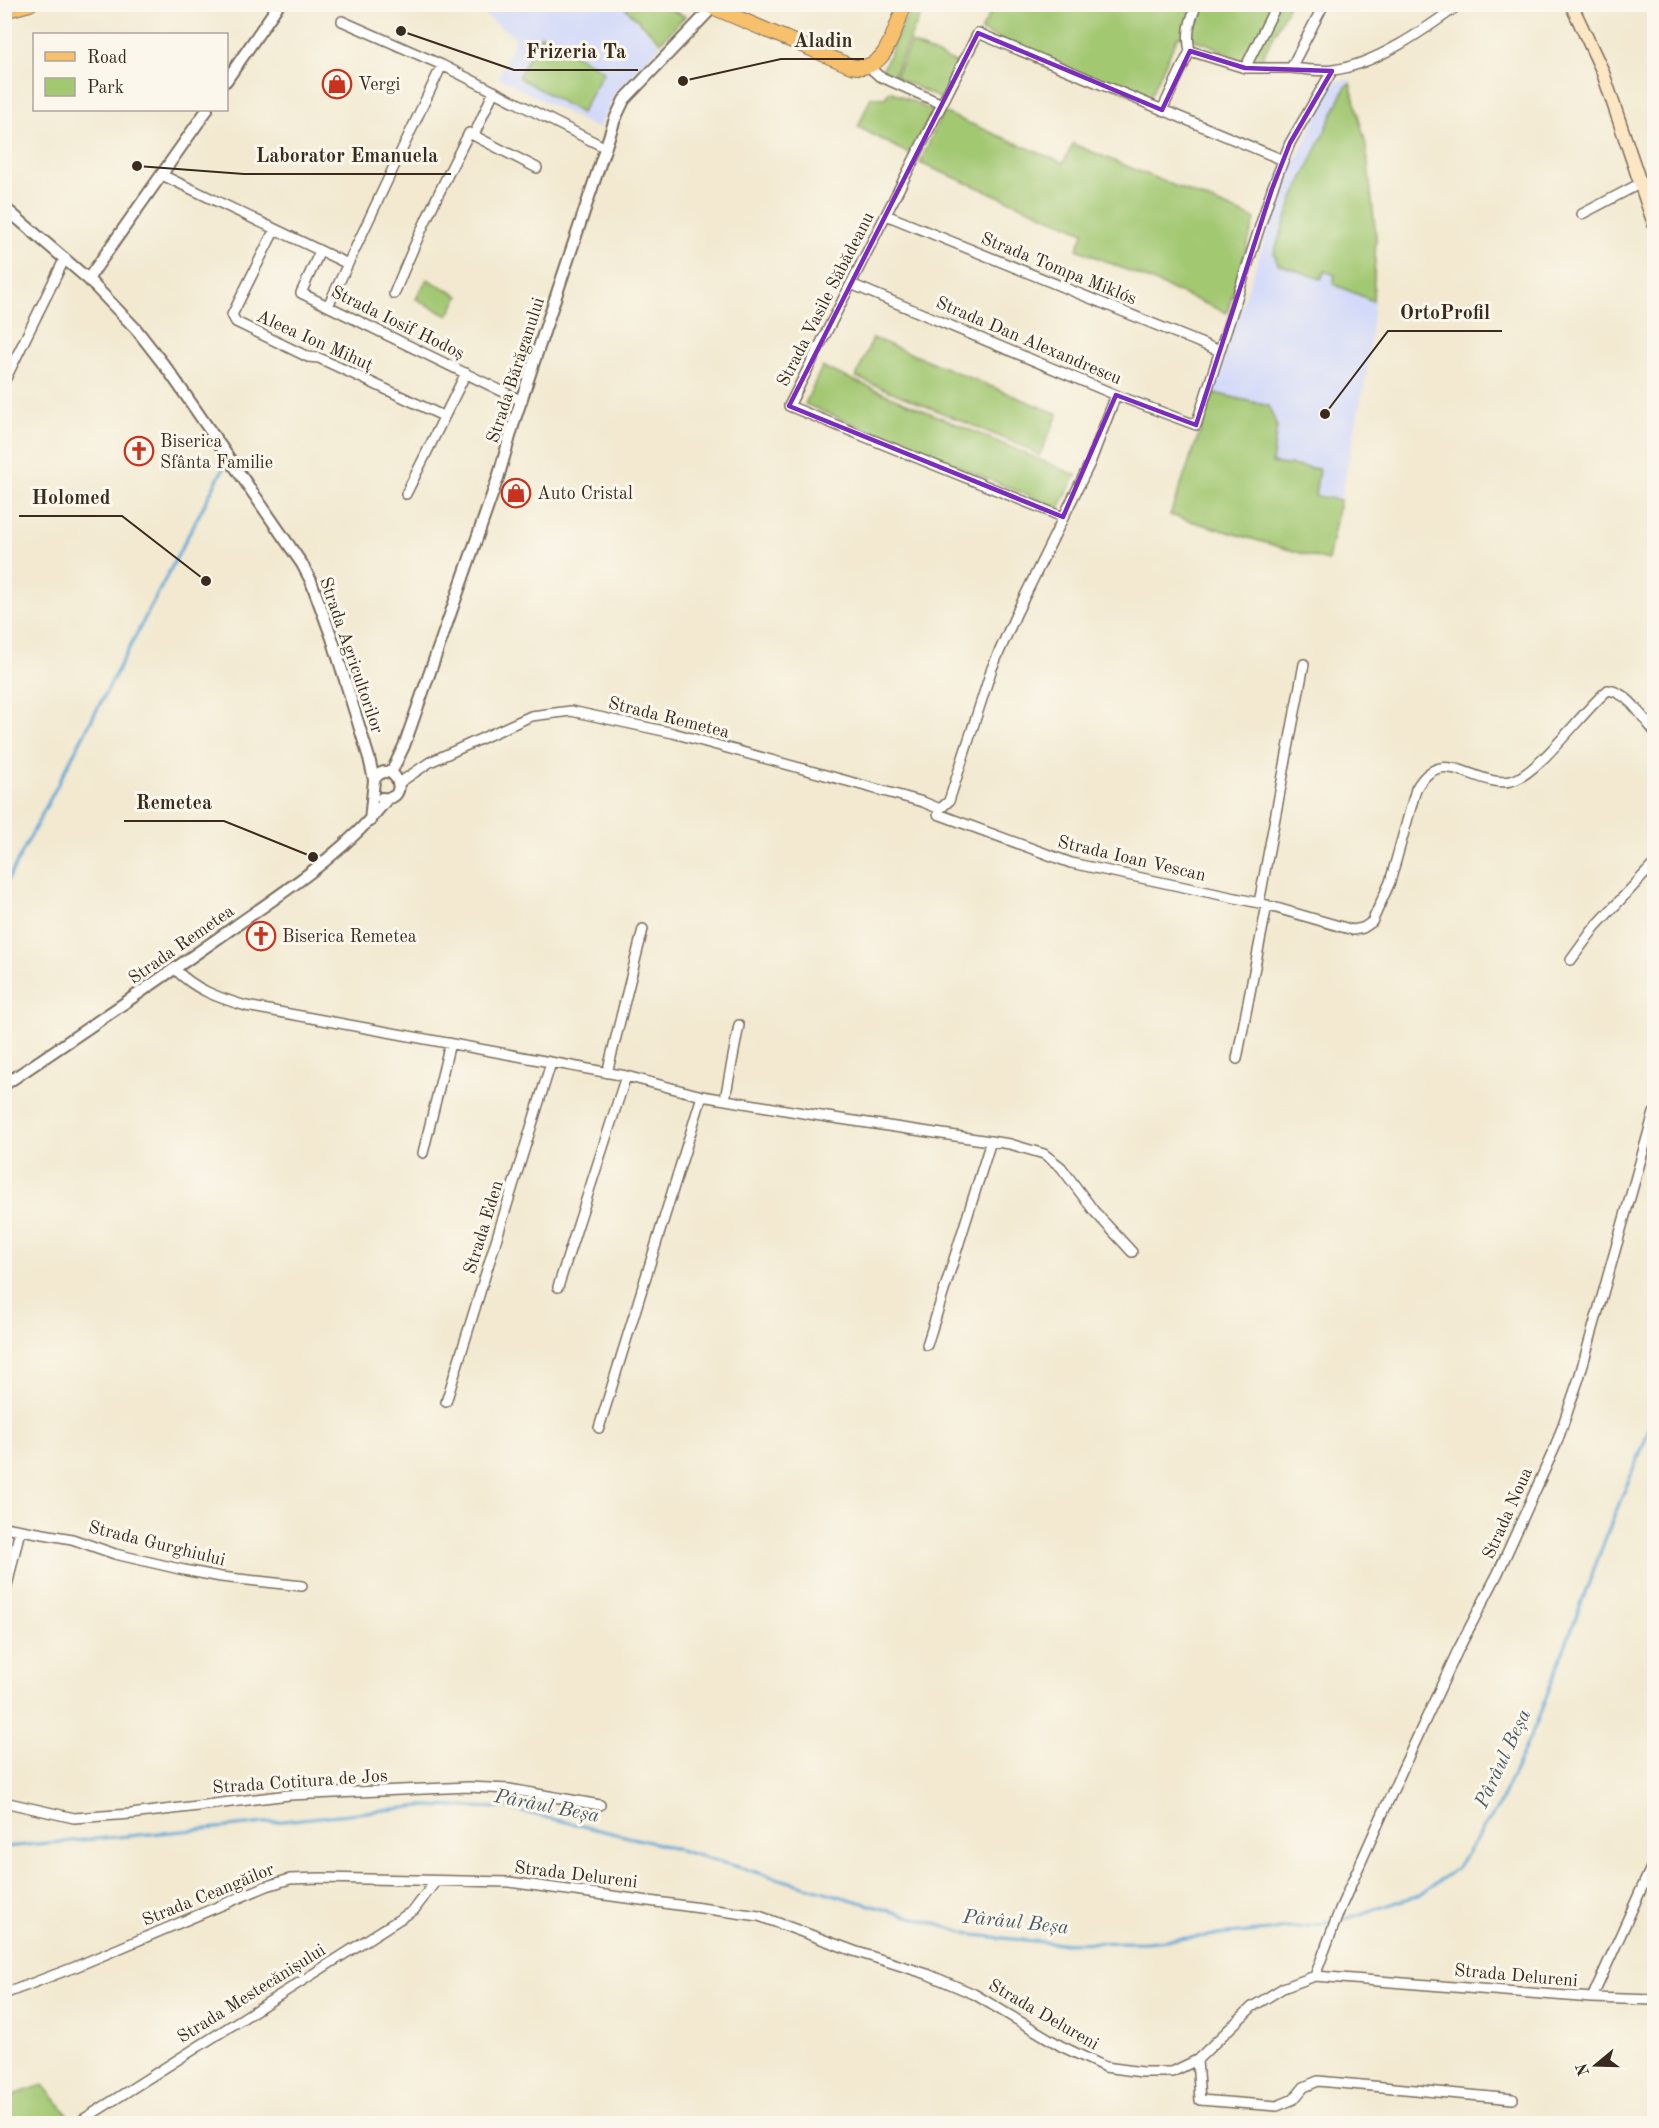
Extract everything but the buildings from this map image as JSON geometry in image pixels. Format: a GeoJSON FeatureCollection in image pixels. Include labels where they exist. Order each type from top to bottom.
{"type":"FeatureCollection","features":[{"type":"Feature","properties":{"kind":"main road"},"geometry":{"type":"LineString","coordinates":[[4,11],[30,4]]}},
{"type":"Feature","properties":{"kind":"main road"},"geometry":{"type":"LineString","coordinates":[[711,6],[861,69],[869,67],[884,56],[905,4]]}},
{"type":"Feature","properties":{"kind":"main road"},"geometry":{"type":"LineString","coordinates":[[1572,4],[1602,70],[1654,224]]}},
{"type":"Feature","properties":{"kind":"street"},"geometry":{"type":"LineString","coordinates":[[228,78],[279,4]]}},
{"type":"Feature","properties":{"kind":"street"},"geometry":{"type":"LineString","coordinates":[[1162,110],[1190,51],[1188,42],[1190,20],[1197,4]]}},
{"type":"Feature","properties":{"kind":"street"},"geometry":{"type":"LineString","coordinates":[[1245,68],[1277,4]]}},
{"type":"Feature","properties":{"kind":"street"},"geometry":{"type":"LineString","coordinates":[[1291,68],[1324,4]]}},
{"type":"Feature","properties":{"kind":"street"},"geometry":{"type":"LineString","coordinates":[[1190,51],[1245,68],[1332,71],[1361,63],[1387,51],[1461,4]]}},
{"type":"Feature","properties":{"kind":"street","name":"Strada Bărăganului"},"geometry":{"type":"LineString","coordinates":[[388,773],[404,746],[498,477],[615,119],[624,100],[711,6]]}},
{"type":"Feature","properties":{"kind":"street"},"geometry":{"type":"LineString","coordinates":[[342,21],[441,66],[606,148]]}},
{"type":"Feature","properties":{"kind":"street","name":"Strada Vasile Săbădeanu"},"geometry":{"type":"LineString","coordinates":[[1063,517],[789,405],[978,33],[1283,160]]}},
{"type":"Feature","properties":{"kind":"street"},"geometry":{"type":"LineString","coordinates":[[328,306],[441,66]]}},
{"type":"Feature","properties":{"kind":"street"},"geometry":{"type":"LineString","coordinates":[[869,67],[879,76],[942,104]]}},
{"type":"Feature","properties":{"kind":"street"},"geometry":{"type":"LineString","coordinates":[[1220,351],[1283,160],[1290,143],[1332,71]]}},
{"type":"Feature","properties":{"kind":"street"},"geometry":{"type":"LineString","coordinates":[[474,135],[494,92]]}},
{"type":"Feature","properties":{"kind":"street"},"geometry":{"type":"LineString","coordinates":[[88,279],[206,111]]}},
{"type":"Feature","properties":{"kind":"street"},"geometry":{"type":"LineString","coordinates":[[394,294],[408,258],[469,133],[537,168]]}},
{"type":"Feature","properties":{"kind":"street","name":"Strada Iosif Hodoș"},"geometry":{"type":"LineString","coordinates":[[162,175],[348,264]]}},
{"type":"Feature","properties":{"kind":"street"},"geometry":{"type":"LineString","coordinates":[[1582,214],[1641,183]]}},
{"type":"Feature","properties":{"kind":"street","name":"Strada Agricultorilor"},"geometry":{"type":"LineString","coordinates":[[4,207],[88,279],[136,328],[171,374],[302,564],[311,581],[332,638],[369,758],[374,785]]}},
{"type":"Feature","properties":{"kind":"street","name":"Strada Tompa Miklós"},"geometry":{"type":"LineString","coordinates":[[886,215],[1220,351]]}},
{"type":"Feature","properties":{"kind":"street","name":"Aleea Ion Mihuț"},"geometry":{"type":"LineString","coordinates":[[275,229],[232,315],[236,322],[308,357],[319,358],[443,416]]}},
{"type":"Feature","properties":{"kind":"street","name":"Strada Iosif Hodoș"},"geometry":{"type":"LineString","coordinates":[[320,251],[301,293],[522,401]]}},
{"type":"Feature","properties":{"kind":"street"},"geometry":{"type":"LineString","coordinates":[[4,382],[65,258]]}},
{"type":"Feature","properties":{"kind":"street","name":"Strada Dan Alexandrescu"},"geometry":{"type":"LineString","coordinates":[[851,284],[1116,395],[1196,425],[1220,351]]}},
{"type":"Feature","properties":{"kind":"street"},"geometry":{"type":"LineString","coordinates":[[406,494],[466,373]]}},
{"type":"Feature","properties":{"kind":"street"},"geometry":{"type":"LineString","coordinates":[[940,809],[948,801],[992,668],[1093,456],[1116,395]]}},
{"type":"Feature","properties":{"kind":"street"},"geometry":{"type":"LineString","coordinates":[[1237,1059],[1304,664]]}},
{"type":"Feature","properties":{"kind":"street","name":"Strada Ioan Vescan"},"geometry":{"type":"LineString","coordinates":[[940,809],[938,814],[1071,863],[1263,904],[1353,930],[1363,928],[1372,922],[1390,882],[1416,789],[1422,777],[1431,770],[1443,767],[1499,782],[1513,781],[1526,774],[1547,754],[1608,690],[1617,691],[1625,697],[1654,731]]}},
{"type":"Feature","properties":{"kind":"street","name":"Strada Remetea"},"geometry":{"type":"LineString","coordinates":[[399,783],[430,762],[531,716],[571,711],[673,733],[923,802],[940,809]]}},
{"type":"Feature","properties":{"kind":"street","name":"Strada Agricultorilor"},"geometry":{"type":"LineString","coordinates":[[369,758],[388,773]]}},
{"type":"Feature","properties":{"kind":"street"},"geometry":{"type":"LineString","coordinates":[[370,821],[374,785],[377,776],[388,773],[399,783],[395,795],[388,798],[379,797],[374,785]]}},
{"type":"Feature","properties":{"kind":"street","name":"Strada Remetea"},"geometry":{"type":"LineString","coordinates":[[4,1085],[286,891],[370,821],[388,798]]}},
{"type":"Feature","properties":{"kind":"street"},"geometry":{"type":"LineString","coordinates":[[1572,960],[1595,927],[1654,864]]}},
{"type":"Feature","properties":{"kind":"street"},"geometry":{"type":"LineString","coordinates":[[607,1073],[643,929]]}},
{"type":"Feature","properties":{"kind":"street"},"geometry":{"type":"LineString","coordinates":[[175,969],[199,990],[246,1006],[626,1076],[702,1096],[874,1125],[991,1141],[1044,1154],[1061,1167],[1094,1211],[1132,1252]]}},
{"type":"Feature","properties":{"kind":"street"},"geometry":{"type":"LineString","coordinates":[[725,1099],[739,1025]]}},
{"type":"Feature","properties":{"kind":"street"},"geometry":{"type":"LineString","coordinates":[[423,1153],[450,1043]]}},
{"type":"Feature","properties":{"kind":"street","name":"Strada Eden"},"geometry":{"type":"LineString","coordinates":[[446,1402],[551,1063]]}},
{"type":"Feature","properties":{"kind":"street"},"geometry":{"type":"LineString","coordinates":[[558,1287],[626,1076]]}},
{"type":"Feature","properties":{"kind":"street"},"geometry":{"type":"LineString","coordinates":[[599,1428],[702,1096]]}},
{"type":"Feature","properties":{"kind":"street","name":"Strada Noua"},"geometry":{"type":"LineString","coordinates":[[1315,1976],[1340,1909],[1443,1682],[1498,1573],[1557,1445],[1579,1378],[1654,1113]]}},
{"type":"Feature","properties":{"kind":"street"},"geometry":{"type":"LineString","coordinates":[[927,1345],[991,1141]]}},
{"type":"Feature","properties":{"kind":"street","name":"Strada Gurghiului"},"geometry":{"type":"LineString","coordinates":[[4,1527],[72,1539],[115,1554],[184,1570],[221,1577],[302,1586]]}},
{"type":"Feature","properties":{"kind":"street"},"geometry":{"type":"LineString","coordinates":[[4,1599],[20,1530]]}},
{"type":"Feature","properties":{"kind":"street","name":"Strada Cotitura de Jos"},"geometry":{"type":"LineString","coordinates":[[4,1802],[74,1818],[131,1814],[289,1795],[469,1787],[509,1789],[600,1805]]}},
{"type":"Feature","properties":{"kind":"street"},"geometry":{"type":"LineString","coordinates":[[1592,1998],[1654,1861]]}},
{"type":"Feature","properties":{"kind":"street","name":"Strada Ceangăilor"},"geometry":{"type":"LineString","coordinates":[[4,1994],[290,1878],[435,1882]]}},
{"type":"Feature","properties":{"kind":"street","name":"Strada Delureni"},"geometry":{"type":"LineString","coordinates":[[435,1882],[509,1882],[759,1916],[854,1951],[927,1974],[974,1994],[1061,2046],[1105,2067],[1142,2072],[1172,2072],[1197,2060],[1252,2007],[1283,1988],[1315,1976],[1592,1998],[1654,2000]]}},
{"type":"Feature","properties":{"kind":"street","name":"Strada Mestecănișului"},"geometry":{"type":"LineString","coordinates":[[76,2124],[414,1910],[435,1882]]}},
{"type":"Feature","properties":{"kind":"street"},"geometry":{"type":"LineString","coordinates":[[1197,2060],[1200,2100],[1277,2106],[1294,2099],[1304,2087],[1318,2081],[1514,2098]]}},
{"type":"Feature","properties":{"kind":"highlighted area"},"geometry":{"type":"Polygon","coordinates":[[[978,33],[1162,110],[1190,51],[1245,68],[1332,71],[1290,143],[1272,189],[1196,425],[1116,395],[1063,517],[789,406],[978,33]]]}},
{"type":"Feature","properties":{"kind":"shaded area"},"geometry":{"type":"Polygon","coordinates":[[[471,5],[621,5],[661,45],[618,91],[598,128],[498,77],[516,38],[471,5]]]}},
{"type":"Feature","properties":{"kind":"shaded area"},"geometry":{"type":"Polygon","coordinates":[[[1349,79],[1366,146],[1376,237],[1374,304],[1367,371],[1328,561],[1170,515],[1283,186],[1324,103],[1326,84],[1349,79]]]}},
{"type":"Feature","properties":{"kind":"green space"},"geometry":{"type":"Polygon","coordinates":[[[622,5],[659,5],[685,16],[661,42],[622,5]]]}},
{"type":"Feature","properties":{"kind":"green space"},"geometry":{"type":"Polygon","coordinates":[[[912,5],[925,5],[893,76],[882,71],[912,5]]]}},
{"type":"Feature","properties":{"kind":"green space"},"geometry":{"type":"Polygon","coordinates":[[[994,5],[1289,5],[1257,68],[1206,43],[1178,36],[1148,101],[981,31],[994,5]]]}},
{"type":"Feature","properties":{"kind":"green space"},"geometry":{"type":"Polygon","coordinates":[[[541,35],[604,71],[581,113],[518,77],[541,35]]]}},
{"type":"Feature","properties":{"kind":"green space"},"geometry":{"type":"Polygon","coordinates":[[[911,43],[958,64],[941,99],[895,77],[911,43]]]}},
{"type":"Feature","properties":{"kind":"green space"},"geometry":{"type":"Polygon","coordinates":[[[1350,83],[1366,146],[1376,237],[1373,301],[1333,284],[1335,275],[1325,271],[1321,279],[1278,264],[1274,253],[1293,199],[1346,86],[1350,83]]]}},
{"type":"Feature","properties":{"kind":"green space"},"geometry":{"type":"Polygon","coordinates":[[[890,91],[933,111],[911,155],[858,127],[871,97],[885,98],[890,91]]]}},
{"type":"Feature","properties":{"kind":"green space"},"geometry":{"type":"Polygon","coordinates":[[[943,112],[1063,163],[1073,144],[1255,219],[1227,313],[1077,249],[1084,232],[920,163],[943,112]]]}},
{"type":"Feature","properties":{"kind":"green space"},"geometry":{"type":"Polygon","coordinates":[[[427,279],[459,296],[448,316],[416,299],[427,279]]]}},
{"type":"Feature","properties":{"kind":"green space"},"geometry":{"type":"Polygon","coordinates":[[[873,338],[1058,414],[1039,456],[1027,448],[856,377],[873,338]]]}},
{"type":"Feature","properties":{"kind":"green space"},"geometry":{"type":"Polygon","coordinates":[[[822,367],[1076,475],[1059,508],[805,404],[822,367]]]}},
{"type":"Feature","properties":{"kind":"green space"},"geometry":{"type":"Polygon","coordinates":[[[1214,393],[1269,406],[1277,427],[1272,463],[1319,469],[1315,496],[1340,500],[1328,561],[1170,515],[1214,393]]]}},
{"type":"Feature","properties":{"kind":"green space"},"geometry":{"type":"Polygon","coordinates":[[[43,2085],[75,2123],[5,2123],[4,2098],[43,2085]]]}},
{"type":"Feature","properties":{"kind":"waterway"},"geometry":{"type":"LineString","coordinates":[[4,887],[223,469]]}},
{"type":"Feature","properties":{"kind":"waterway","name":"Pârâul Beșa"},"geometry":{"type":"LineString","coordinates":[[1339,1921],[1419,1895],[1457,1868],[1498,1807],[1536,1724],[1612,1521],[1645,1441],[1654,1410]]}},
{"type":"Feature","properties":{"kind":"waterway","name":"Pârâul Beșa"},"geometry":{"type":"LineString","coordinates":[[4,1847],[228,1827],[422,1806],[507,1808],[662,1845],[974,1935],[1053,1943],[1146,1942],[1332,1922]]}},
{"type":"Feature","properties":{"kind":"place","name":"Frizeria Ta"},"geometry":{"type":"Point","coordinates":[401,31]}},
{"type":"Feature","properties":{"kind":"place","name":"Aladin"},"geometry":{"type":"Point","coordinates":[683,81]}},
{"type":"Feature","properties":{"kind":"place","name":"Vergi"},"geometry":{"type":"Point","coordinates":[337,84]}},
{"type":"Feature","properties":{"kind":"place","name":"Laborator Emanuela"},"geometry":{"type":"Point","coordinates":[137,166]}},
{"type":"Feature","properties":{"kind":"place","name":"OrtoProfil"},"geometry":{"type":"Point","coordinates":[1325,414]}},
{"type":"Feature","properties":{"kind":"place","name":"Biserica Sfânta Familie"},"geometry":{"type":"Point","coordinates":[139,451]}},
{"type":"Feature","properties":{"kind":"place","name":"Auto Cristal"},"geometry":{"type":"Point","coordinates":[516,493]}},
{"type":"Feature","properties":{"kind":"place","name":"Holomed"},"geometry":{"type":"Point","coordinates":[206,581]}},
{"type":"Feature","properties":{"kind":"place","name":"Remetea"},"geometry":{"type":"Point","coordinates":[313,857]}},
{"type":"Feature","properties":{"kind":"place","name":"Biserica Remetea"},"geometry":{"type":"Point","coordinates":[261,936]}}]}
